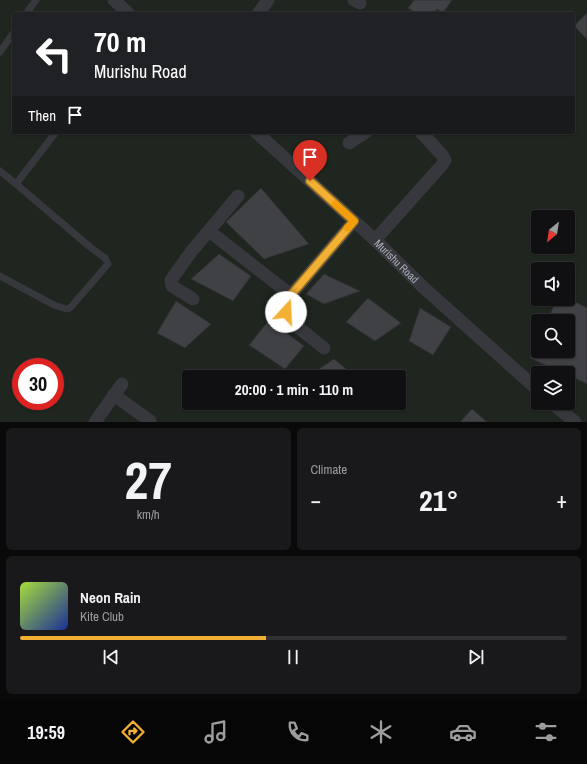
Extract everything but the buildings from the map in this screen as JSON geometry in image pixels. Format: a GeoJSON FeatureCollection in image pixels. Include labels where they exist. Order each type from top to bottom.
{"type":"FeatureCollection","features":[{"type":"Feature","properties":{"kind":"street"},"geometry":{"type":"LineString","coordinates":[[259,12],[268,0]]}},
{"type":"Feature","properties":{"kind":"street"},"geometry":{"type":"LineString","coordinates":[[116,1],[127,12]]}},
{"type":"Feature","properties":{"kind":"street","name":"Murishu Road"},"geometry":{"type":"LineString","coordinates":[[258,134],[375,240],[424,288],[531,384]]}},
{"type":"Feature","properties":{"kind":"street"},"geometry":{"type":"LineString","coordinates":[[350,143],[363,134]]}},
{"type":"Feature","properties":{"kind":"street"},"geometry":{"type":"LineString","coordinates":[[375,240],[445,160],[422,134]]}},
{"type":"Feature","properties":{"kind":"street"},"geometry":{"type":"LineString","coordinates":[[193,299],[172,286],[170,282],[182,263],[238,196]]}},
{"type":"Feature","properties":{"kind":"street"},"geometry":{"type":"LineString","coordinates":[[324,348],[289,320],[286,312],[287,303],[291,295],[354,221]]}},
{"type":"Feature","properties":{"kind":"street"},"geometry":{"type":"LineString","coordinates":[[210,231],[291,295]]}},
{"type":"Feature","properties":{"kind":"street"},"geometry":{"type":"LineString","coordinates":[[95,422],[122,384]]}},
{"type":"Feature","properties":{"kind":"street"},"geometry":{"type":"LineString","coordinates":[[114,395],[150,421]]}},
{"type":"Feature","properties":{"kind":"street"},"geometry":{"type":"LineString","coordinates":[[560,410],[575,422]]}},
{"type":"Feature","properties":{"kind":"lane"},"geometry":{"type":"LineString","coordinates":[[27,12],[36,0]]}},
{"type":"Feature","properties":{"kind":"lane"},"geometry":{"type":"LineString","coordinates":[[0,52],[12,35]]}},
{"type":"Feature","properties":{"kind":"lane"},"geometry":{"type":"LineString","coordinates":[[16,184],[54,134]]}},
{"type":"Feature","properties":{"kind":"lane"},"geometry":{"type":"LineString","coordinates":[[0,170],[90,247],[105,258],[108,264],[70,308],[67,309],[54,305],[0,276]]}},
{"type":"Feature","properties":{"kind":"shaded area"},"geometry":{"type":"Polygon","coordinates":[[[0,0],[587,0],[587,422],[0,422],[0,0]]]}},
{"type":"Feature","properties":{"kind":"slow traffic"},"geometry":{"type":"LineString","coordinates":[[335,204],[354,221],[347,228]]}},
{"type":"Feature","properties":{"kind":"route"},"geometry":{"type":"LineString","coordinates":[[286,312],[287,303],[291,295],[354,221],[310,181]]}}]}
